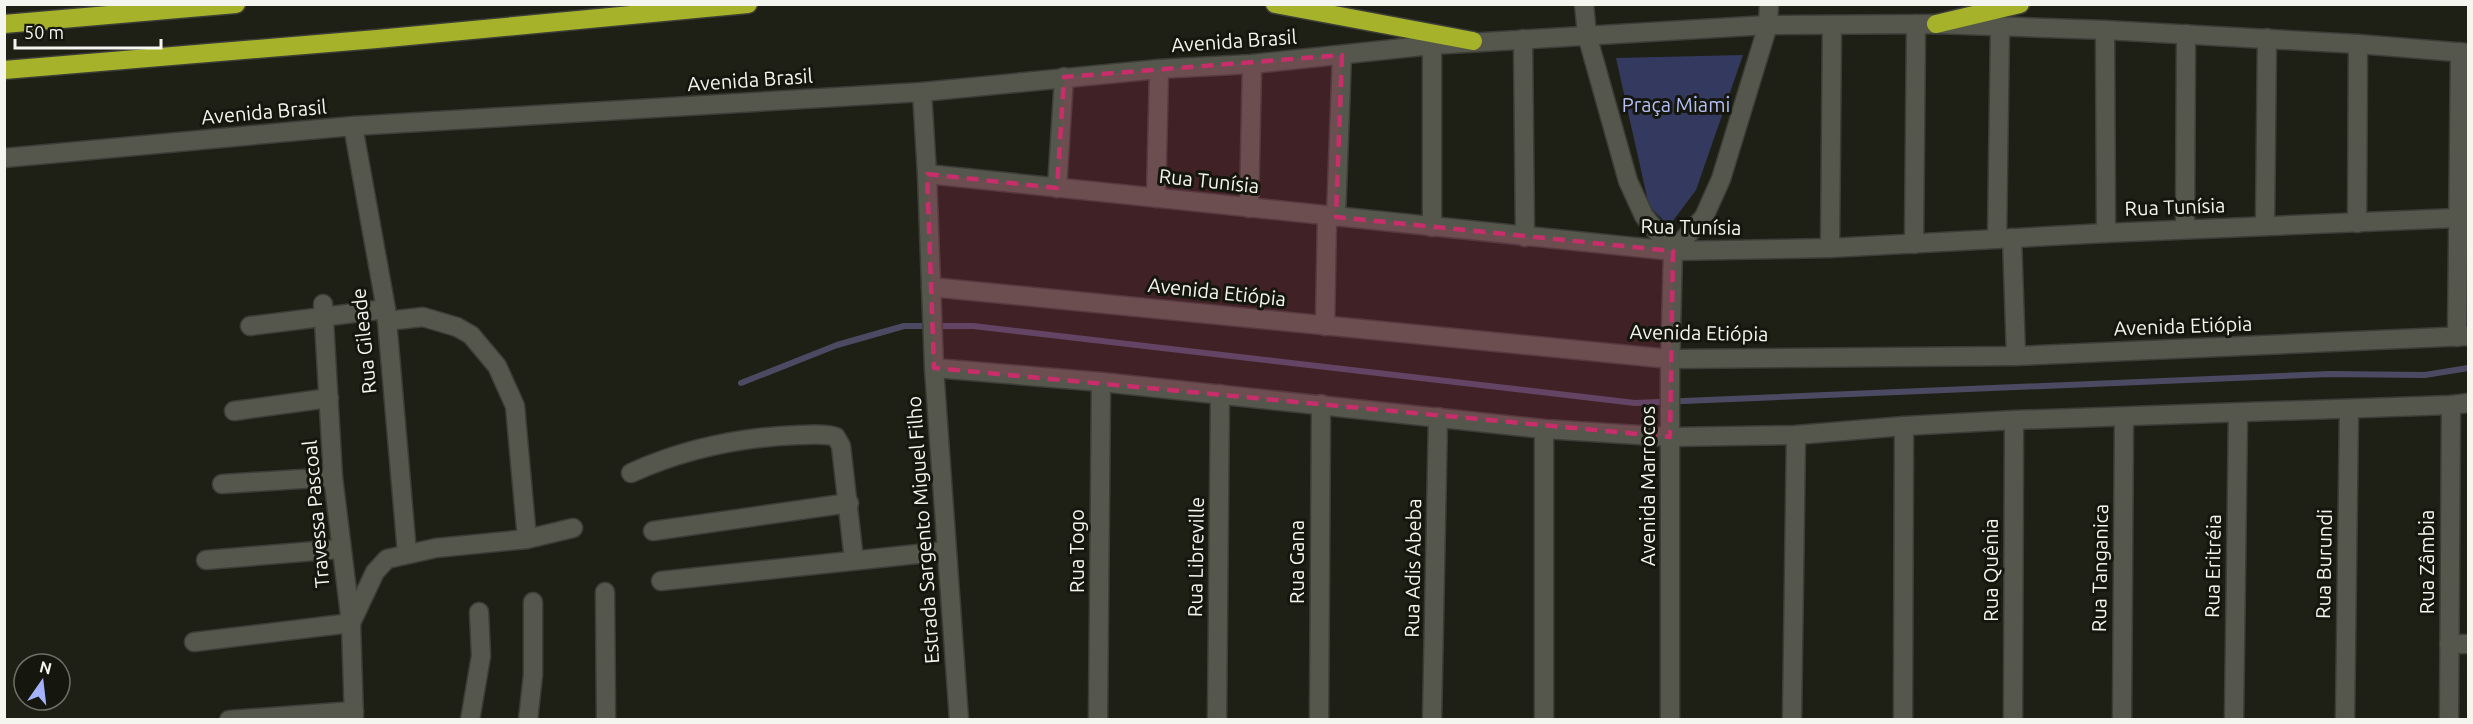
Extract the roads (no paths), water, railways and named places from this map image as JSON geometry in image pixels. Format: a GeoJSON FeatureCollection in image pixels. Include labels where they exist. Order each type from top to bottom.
{"type":"FeatureCollection","features":[{"type":"Feature","properties":{"kind":"highway"},"geometry":{"type":"LineString","coordinates":[[4,24],[236,4]]}},
{"type":"Feature","properties":{"kind":"highway"},"geometry":{"type":"LineString","coordinates":[[4,70],[365,40],[748,4]]}},
{"type":"Feature","properties":{"kind":"highway"},"geometry":{"type":"LineString","coordinates":[[1275,4],[1473,41]]}},
{"type":"Feature","properties":{"kind":"highway"},"geometry":{"type":"LineString","coordinates":[[1936,24],[2020,4]]}},
{"type":"Feature","properties":{"kind":"street"},"geometry":{"type":"LineString","coordinates":[[1584,4],[1587,35],[1628,181],[1644,216],[1673,251],[1704,217],[1721,179],[1768,25],[1770,4]]}},
{"type":"Feature","properties":{"kind":"street"},"geometry":{"type":"LineString","coordinates":[[1914,244],[1916,24]]}},
{"type":"Feature","properties":{"kind":"street","name":"Avenida Brasil"},"geometry":{"type":"LineString","coordinates":[[4,158],[353,126],[922,92],[1064,77],[1252,64],[1473,41],[1768,25],[1936,24],[2105,30],[2267,38],[2464,52]]}},
{"type":"Feature","properties":{"kind":"street"},"geometry":{"type":"LineString","coordinates":[[1830,248],[1832,25]]}},
{"type":"Feature","properties":{"kind":"street"},"geometry":{"type":"LineString","coordinates":[[2000,27],[2004,238],[2016,356]]}},
{"type":"Feature","properties":{"kind":"street"},"geometry":{"type":"LineString","coordinates":[[2105,30],[2106,232]]}},
{"type":"Feature","properties":{"kind":"street"},"geometry":{"type":"LineString","coordinates":[[2185,229],[2186,34]]}},
{"type":"Feature","properties":{"kind":"street"},"geometry":{"type":"LineString","coordinates":[[2265,226],[2267,38]]}},
{"type":"Feature","properties":{"kind":"street"},"geometry":{"type":"LineString","coordinates":[[1523,39],[1525,237]]}},
{"type":"Feature","properties":{"kind":"street"},"geometry":{"type":"LineString","coordinates":[[2357,222],[2358,44]]}},
{"type":"Feature","properties":{"kind":"street"},"geometry":{"type":"LineString","coordinates":[[1432,45],[1432,227]]}},
{"type":"Feature","properties":{"kind":"street"},"geometry":{"type":"LineString","coordinates":[[2463,336],[2457,218],[2464,52]]}},
{"type":"Feature","properties":{"kind":"street"},"geometry":{"type":"LineString","coordinates":[[1325,326],[1342,55]]}},
{"type":"Feature","properties":{"kind":"street"},"geometry":{"type":"LineString","coordinates":[[1249,208],[1252,64]]}},
{"type":"Feature","properties":{"kind":"street"},"geometry":{"type":"LineString","coordinates":[[1156,198],[1159,69]]}},
{"type":"Feature","properties":{"kind":"street"},"geometry":{"type":"LineString","coordinates":[[1056,188],[1064,77]]}},
{"type":"Feature","properties":{"kind":"street"},"geometry":{"type":"LineString","coordinates":[[922,92],[931,287]]}},
{"type":"Feature","properties":{"kind":"street","name":"Rua Gileade"},"geometry":{"type":"LineString","coordinates":[[353,126],[386,315],[407,553]]}},
{"type":"Feature","properties":{"kind":"street","name":"Rua Tunísia"},"geometry":{"type":"LineString","coordinates":[[927,174],[1673,251],[1830,248],[2106,232],[2457,218]]}},
{"type":"Feature","properties":{"kind":"street","name":"Avenida Marrocos"},"geometry":{"type":"LineString","coordinates":[[1670,720],[1670,366],[1673,251]]}},
{"type":"Feature","properties":{"kind":"street","name":"Estrada Sargento Miguel Filho"},"geometry":{"type":"LineString","coordinates":[[931,287],[934,368],[959,720]]}},
{"type":"Feature","properties":{"kind":"street","name":"Avenida Etiópia"},"geometry":{"type":"LineString","coordinates":[[931,287],[1325,326],[1670,366],[2016,356],[2463,336]]}},
{"type":"Feature","properties":{"kind":"street"},"geometry":{"type":"LineString","coordinates":[[250,326],[323,310],[423,318],[457,327],[471,335],[497,366],[515,406],[527,539]]}},
{"type":"Feature","properties":{"kind":"street","name":"Travessa Pascoal"},"geometry":{"type":"LineString","coordinates":[[323,310],[333,477],[340,549],[351,623],[354,715]]}},
{"type":"Feature","properties":{"kind":"street"},"geometry":{"type":"LineString","coordinates":[[934,368],[1101,382],[1544,429],[1670,428],[1796,435],[2014,420],[2460,404]]}},
{"type":"Feature","properties":{"kind":"street","name":"Rua Togo"},"geometry":{"type":"LineString","coordinates":[[1098,720],[1101,382]]}},
{"type":"Feature","properties":{"kind":"street","name":"Rua Libreville"},"geometry":{"type":"LineString","coordinates":[[1217,720],[1220,394]]}},
{"type":"Feature","properties":{"kind":"street"},"geometry":{"type":"LineString","coordinates":[[234,411],[329,398]]}},
{"type":"Feature","properties":{"kind":"street","name":"Rua Gana"},"geometry":{"type":"LineString","coordinates":[[1319,720],[1321,404]]}},
{"type":"Feature","properties":{"kind":"street","name":"Rua Zâmbia"},"geometry":{"type":"LineString","coordinates":[[2449,720],[2449,644],[2460,404]]}},
{"type":"Feature","properties":{"kind":"street","name":"Rua Burundi"},"geometry":{"type":"LineString","coordinates":[[2345,720],[2349,409]]}},
{"type":"Feature","properties":{"kind":"street","name":"Rua Eritréia"},"geometry":{"type":"LineString","coordinates":[[2234,720],[2238,413]]}},
{"type":"Feature","properties":{"kind":"street","name":"Rua Adis Abeba"},"geometry":{"type":"LineString","coordinates":[[1432,720],[1438,417]]}},
{"type":"Feature","properties":{"kind":"street","name":"Rua Tanganica"},"geometry":{"type":"LineString","coordinates":[[2122,720],[2124,417]]}},
{"type":"Feature","properties":{"kind":"street","name":"Rua Quênia"},"geometry":{"type":"LineString","coordinates":[[2013,720],[2014,420]]}},
{"type":"Feature","properties":{"kind":"street"},"geometry":{"type":"LineString","coordinates":[[1903,720],[1904,426]]}},
{"type":"Feature","properties":{"kind":"street"},"geometry":{"type":"LineString","coordinates":[[1544,429],[1544,720]]}},
{"type":"Feature","properties":{"kind":"street"},"geometry":{"type":"LineString","coordinates":[[631,472],[668,456],[727,442],[779,435],[828,434],[836,437],[842,446],[854,560]]}},
{"type":"Feature","properties":{"kind":"street"},"geometry":{"type":"LineString","coordinates":[[1792,720],[1796,435]]}},
{"type":"Feature","properties":{"kind":"street"},"geometry":{"type":"LineString","coordinates":[[222,484],[333,477]]}},
{"type":"Feature","properties":{"kind":"street"},"geometry":{"type":"LineString","coordinates":[[653,531],[849,503]]}},
{"type":"Feature","properties":{"kind":"street"},"geometry":{"type":"LineString","coordinates":[[194,642],[351,623],[375,572],[387,559],[407,553],[527,539],[573,528]]}},
{"type":"Feature","properties":{"kind":"street"},"geometry":{"type":"LineString","coordinates":[[206,560],[340,549]]}},
{"type":"Feature","properties":{"kind":"street"},"geometry":{"type":"LineString","coordinates":[[661,581],[946,551]]}},
{"type":"Feature","properties":{"kind":"street"},"geometry":{"type":"LineString","coordinates":[[605,592],[606,720]]}},
{"type":"Feature","properties":{"kind":"street"},"geometry":{"type":"LineString","coordinates":[[528,720],[533,675],[533,602]]}},
{"type":"Feature","properties":{"kind":"street"},"geometry":{"type":"LineString","coordinates":[[470,720],[481,656],[479,612]]}},
{"type":"Feature","properties":{"kind":"street"},"geometry":{"type":"LineString","coordinates":[[2449,644],[2469,644]]}},
{"type":"Feature","properties":{"kind":"street"},"geometry":{"type":"LineString","coordinates":[[229,720],[354,715]]}},
{"type":"Feature","properties":{"kind":"waterway"},"geometry":{"type":"LineString","coordinates":[[741,383],[837,345],[904,326],[973,326],[1635,403],[2330,374],[2425,375],[2468,368]]}},
{"type":"Feature","properties":{"kind":"park label","name":"Praça Miami"},"geometry":{"type":"Point","coordinates":[1676,105]}}]}
